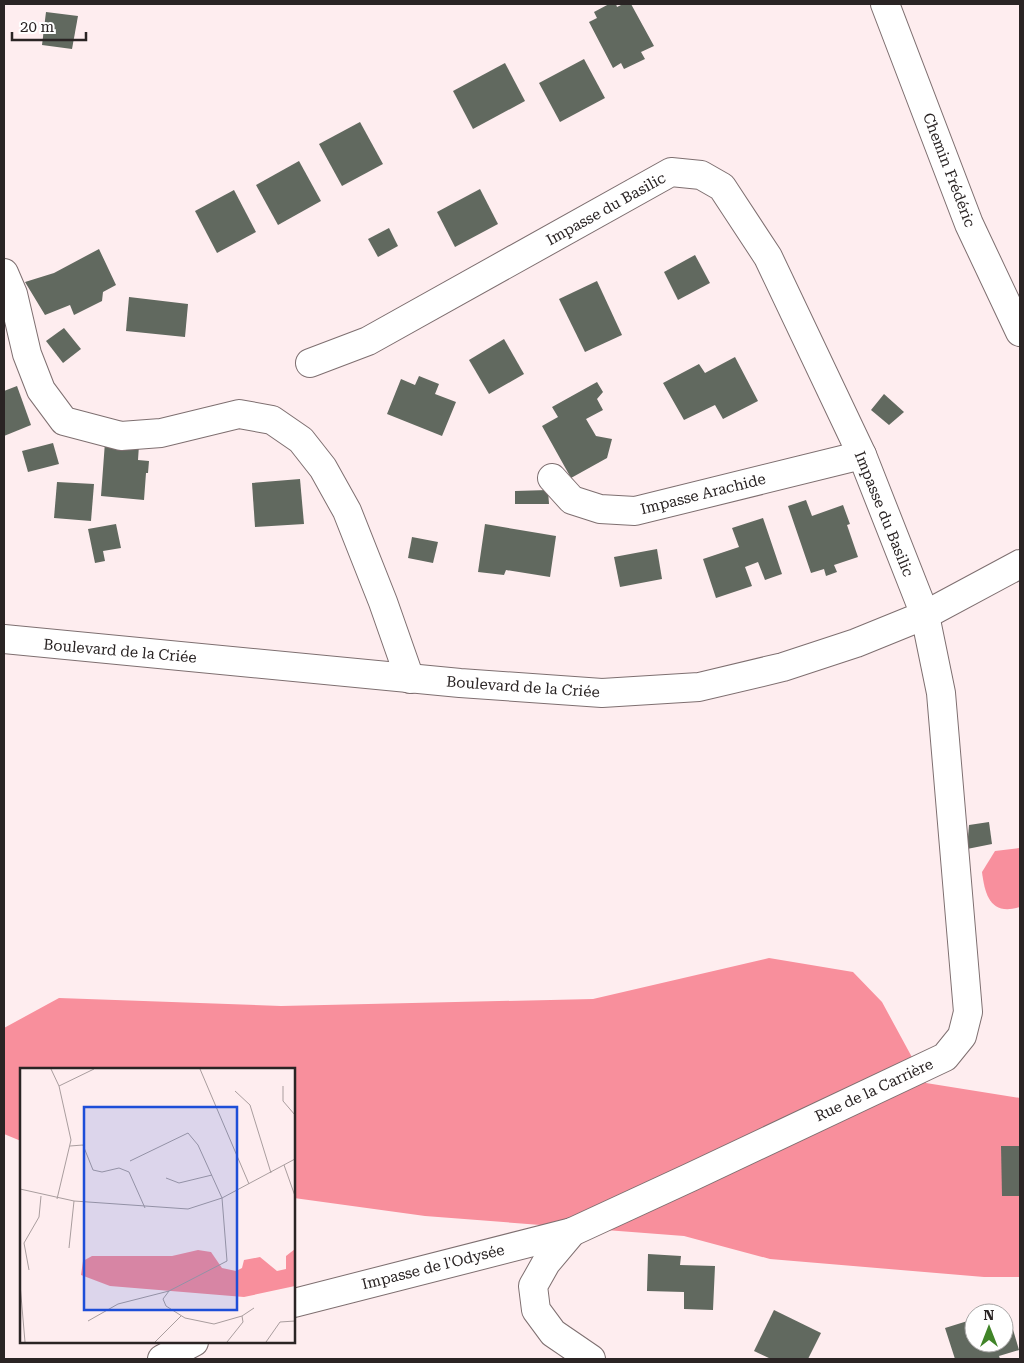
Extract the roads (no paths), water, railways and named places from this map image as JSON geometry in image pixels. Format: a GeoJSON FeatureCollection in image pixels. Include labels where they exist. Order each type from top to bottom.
{"type":"FeatureCollection","features":[{"type":"Feature","properties":{"kind":"street","name":"Chemin Frédéric"},"geometry":{"type":"LineString","coordinates":[[885,4],[969,224],[1020,332]]}},
{"type":"Feature","properties":{"kind":"street","name":"Impasse du Basilic"},"geometry":{"type":"LineString","coordinates":[[310,363],[368,341],[671,172],[701,175],[722,187],[768,257],[862,455],[924,614]]}},
{"type":"Feature","properties":{"kind":"street"},"geometry":{"type":"LineString","coordinates":[[4,273],[13,294],[27,354],[41,390],[64,421],[121,436],[161,433],[239,414],[272,420],[301,440],[323,468],[347,511],[383,602],[410,679]]}},
{"type":"Feature","properties":{"kind":"street","name":"Impasse Arachide"},"geometry":{"type":"LineString","coordinates":[[552,478],[572,500],[600,509],[635,511],[862,455]]}},
{"type":"Feature","properties":{"kind":"street","name":"Boulevard de la Criée"},"geometry":{"type":"LineString","coordinates":[[4,639],[410,679],[602,693],[699,688],[792,664],[856,643],[924,614],[1020,564]]}},
{"type":"Feature","properties":{"kind":"street","name":"Rue de la Carrière"},"geometry":{"type":"LineString","coordinates":[[591,1359],[553,1333],[536,1310],[533,1286],[546,1262],[572,1232],[945,1057],[962,1036],[968,1012],[942,693],[924,614]]}},
{"type":"Feature","properties":{"kind":"street","name":"Impasse de l'Odysée"},"geometry":{"type":"LineString","coordinates":[[295,1303],[572,1232]]}},
{"type":"Feature","properties":{"kind":"street"},"geometry":{"type":"LineString","coordinates":[[162,1359],[192,1343]]}}]}
